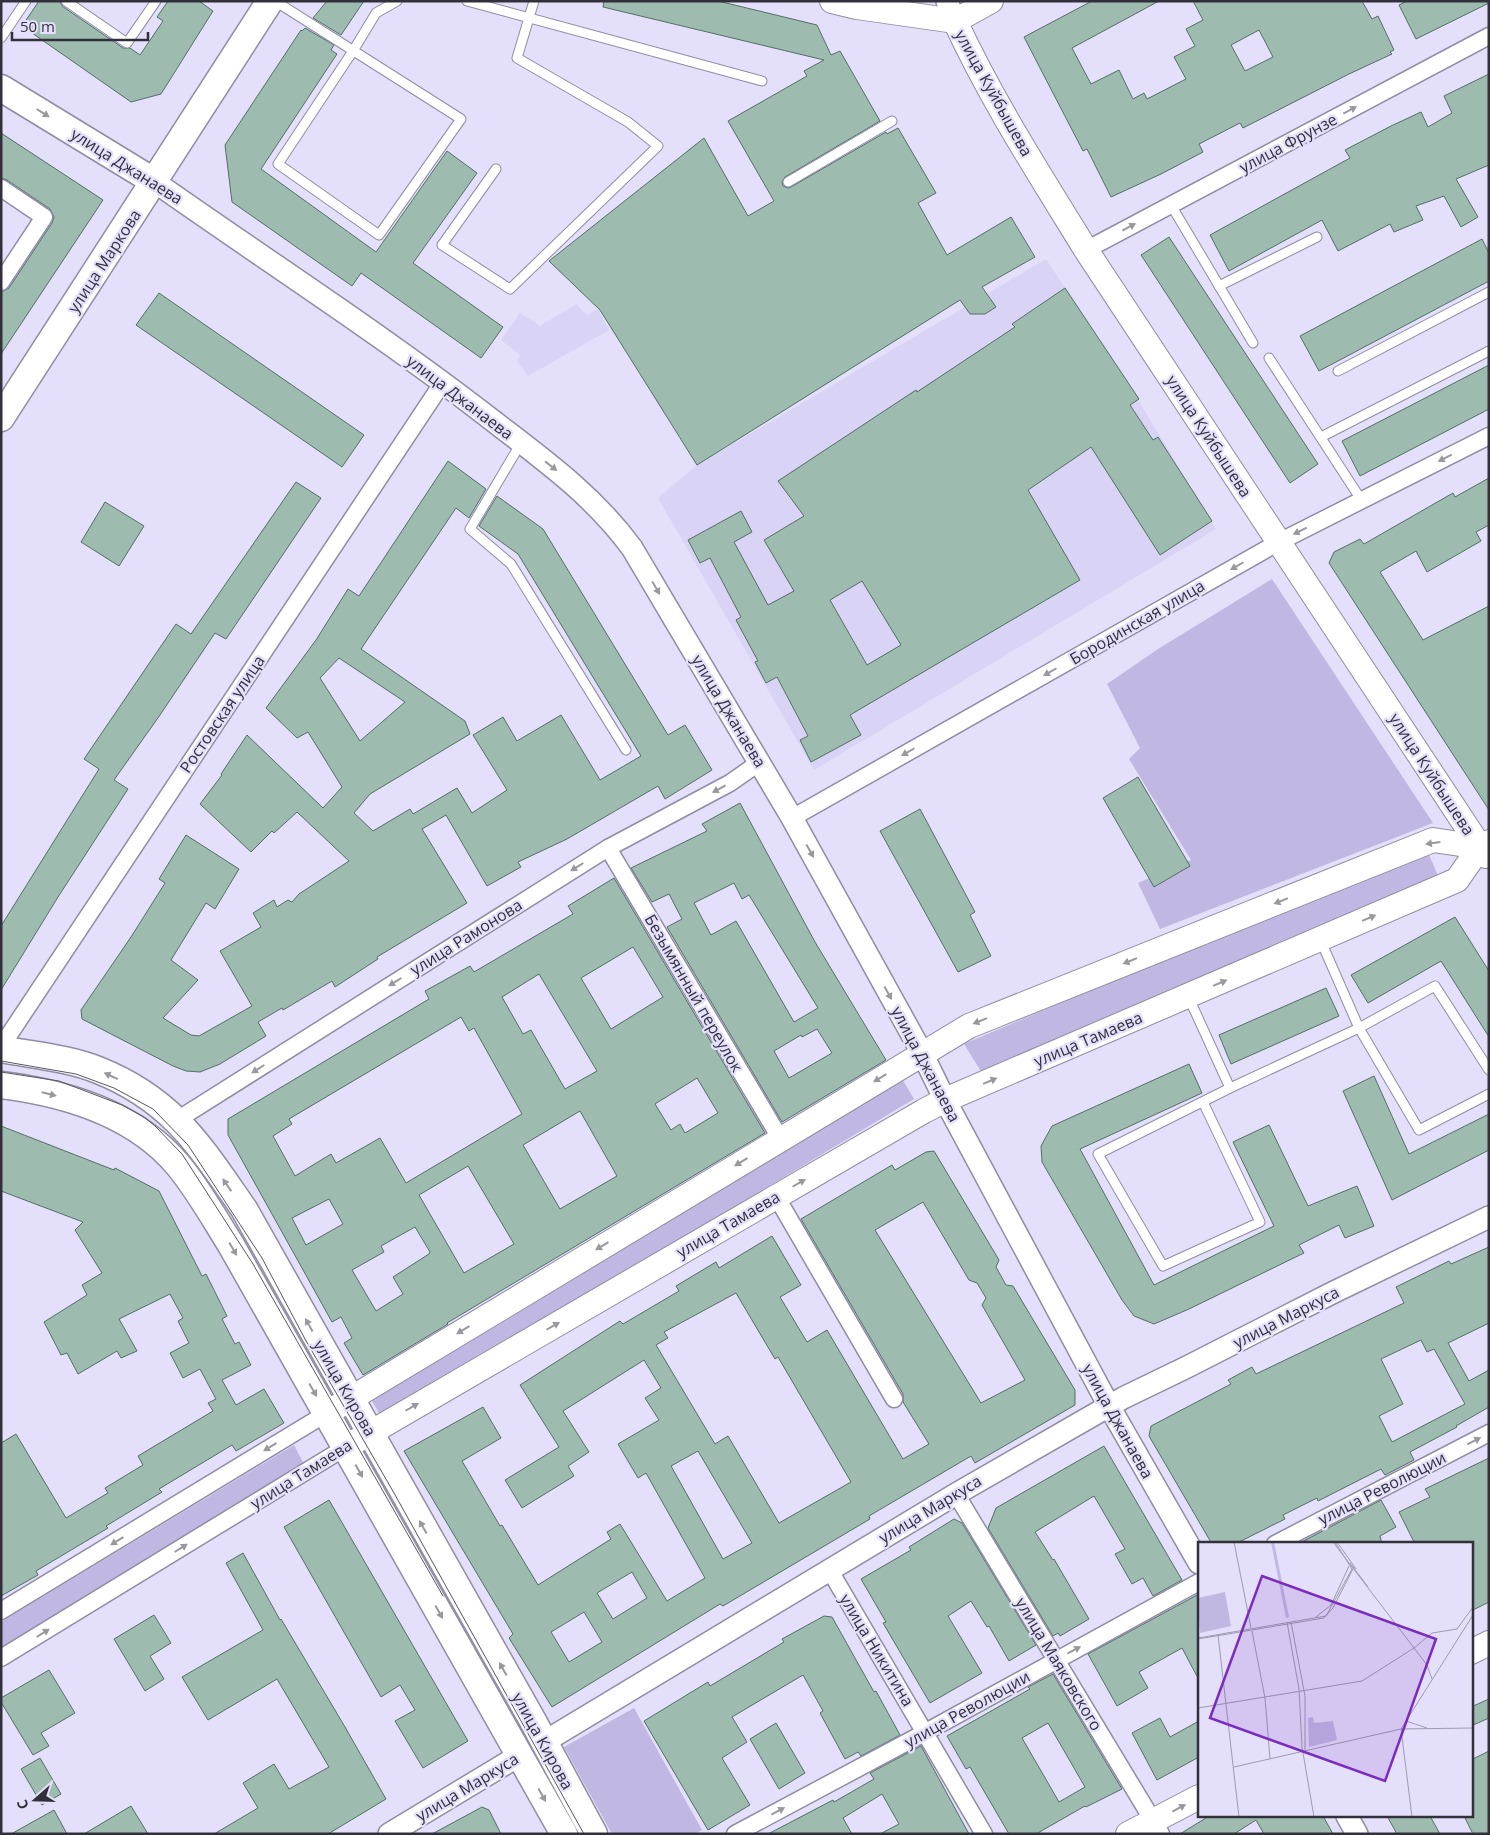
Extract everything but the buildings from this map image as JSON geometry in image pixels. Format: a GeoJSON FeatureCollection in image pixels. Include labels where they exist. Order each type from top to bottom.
{"type":"FeatureCollection","features":[{"type":"Feature","properties":{"kind":"main road","name":"улица Маркова"},"geometry":{"type":"LineString","coordinates":[[1,418],[270,1]]}},
{"type":"Feature","properties":{"kind":"main road"},"geometry":{"type":"LineString","coordinates":[[832,1],[951,11],[991,1]]}},
{"type":"Feature","properties":{"kind":"main road","name":"улица Куйбышева"},"geometry":{"type":"LineString","coordinates":[[951,11],[972,58],[1025,151],[1086,250],[1486,850]]}},
{"type":"Feature","properties":{"kind":"main road","name":"улица Джанаева"},"geometry":{"type":"LineString","coordinates":[[1,88],[154,182]]}},
{"type":"Feature","properties":{"kind":"main road"},"geometry":{"type":"LineString","coordinates":[[327,1413],[780,1138],[969,1026],[1433,840],[1486,850]]}},
{"type":"Feature","properties":{"kind":"main road","name":"улица Тамаева"},"geometry":{"type":"LineString","coordinates":[[346,1446],[945,1100],[1457,880],[1486,850]]}},
{"type":"Feature","properties":{"kind":"main road","name":"улица Кирова"},"geometry":{"type":"LineString","coordinates":[[1,1048],[96,1069],[142,1092],[177,1120],[198,1143],[244,1209],[594,1834]]}},
{"type":"Feature","properties":{"kind":"main road","name":"улица Кирова"},"geometry":{"type":"LineString","coordinates":[[1,1085],[35,1090],[77,1101],[122,1121],[151,1138],[178,1165],[231,1245],[564,1834]]}},
{"type":"Feature","properties":{"kind":"main road"},"geometry":{"type":"LineString","coordinates":[[1472,1652],[1489,1643]]}},
{"type":"Feature","properties":{"kind":"main road","name":"улица Маркуса"},"geometry":{"type":"LineString","coordinates":[[520,1756],[544,1742]]}},
{"type":"Feature","properties":{"kind":"main road"},"geometry":{"type":"LineString","coordinates":[[1128,1834],[1157,1828],[1198,1798]]}},
{"type":"Feature","properties":{"kind":"street","name":"улица Фрунзе"},"geometry":{"type":"LineString","coordinates":[[1086,250],[1489,36]]}},
{"type":"Feature","properties":{"kind":"street","name":"улица Джанаева"},"geometry":{"type":"LineString","coordinates":[[154,182],[443,382],[573,484],[613,522],[632,548],[792,818],[922,1053],[945,1100],[1109,1406],[1198,1561]]}},
{"type":"Feature","properties":{"kind":"street"},"geometry":{"type":"LineString","coordinates":[[1,188],[44,217],[1,282]]}},
{"type":"Feature","properties":{"kind":"street","name":"Ростовская улица"},"geometry":{"type":"LineString","coordinates":[[1,1048],[443,382]]}},
{"type":"Feature","properties":{"kind":"street","name":"Бородинская улица"},"geometry":{"type":"LineString","coordinates":[[792,818],[1279,542],[1489,436]]}},
{"type":"Feature","properties":{"kind":"street","name":"улица Рамонова"},"geometry":{"type":"LineString","coordinates":[[177,1120],[608,848],[730,783],[760,762]]}},
{"type":"Feature","properties":{"kind":"street","name":"Безымянный переулок"},"geometry":{"type":"LineString","coordinates":[[608,848],[780,1138]]}},
{"type":"Feature","properties":{"kind":"street"},"geometry":{"type":"LineString","coordinates":[[776,1196],[894,1399]]}},
{"type":"Feature","properties":{"kind":"street","name":"улица Маркуса"},"geometry":{"type":"LineString","coordinates":[[544,1742],[829,1569],[1109,1406],[1332,1292],[1489,1217]]}},
{"type":"Feature","properties":{"kind":"street"},"geometry":{"type":"LineString","coordinates":[[1,1611],[327,1413]]}},
{"type":"Feature","properties":{"kind":"street","name":"улица Революции"},"geometry":{"type":"LineString","coordinates":[[1279,1542],[1489,1433]]}},
{"type":"Feature","properties":{"kind":"street","name":"улица Тамаева"},"geometry":{"type":"LineString","coordinates":[[1,1658],[346,1446]]}},
{"type":"Feature","properties":{"kind":"street","name":"улица Маяковского"},"geometry":{"type":"LineString","coordinates":[[956,1494],[1157,1828]]}},
{"type":"Feature","properties":{"kind":"street","name":"улица Никитина"},"geometry":{"type":"LineString","coordinates":[[829,1569],[984,1834]]}},
{"type":"Feature","properties":{"kind":"street","name":"улица Революции"},"geometry":{"type":"LineString","coordinates":[[735,1834],[926,1732],[1198,1583]]}},
{"type":"Feature","properties":{"kind":"street","name":"улица Маркуса"},"geometry":{"type":"LineString","coordinates":[[389,1834],[520,1756]]}},
{"type":"Feature","properties":{"kind":"street"},"geometry":{"type":"LineString","coordinates":[[1348,1818],[1357,1834]]}},
{"type":"Feature","properties":{"kind":"lane"},"geometry":{"type":"LineString","coordinates":[[1,38],[26,1]]}},
{"type":"Feature","properties":{"kind":"lane"},"geometry":{"type":"LineString","coordinates":[[66,1],[128,43],[156,1]]}},
{"type":"Feature","properties":{"kind":"lane"},"geometry":{"type":"LineString","coordinates":[[275,1],[353,51],[461,119],[379,235],[278,164],[353,51],[376,13],[397,1]]}},
{"type":"Feature","properties":{"kind":"lane"},"geometry":{"type":"LineString","coordinates":[[468,1],[762,81]]}},
{"type":"Feature","properties":{"kind":"lane"},"geometry":{"type":"LineString","coordinates":[[496,169],[442,245],[510,289],[658,146],[628,122],[517,58],[534,1]]}},
{"type":"Feature","properties":{"kind":"lane"},"geometry":{"type":"LineString","coordinates":[[788,182],[892,121]]}},
{"type":"Feature","properties":{"kind":"lane"},"geometry":{"type":"LineString","coordinates":[[1171,205],[1253,343]]}},
{"type":"Feature","properties":{"kind":"lane"},"geometry":{"type":"LineString","coordinates":[[1219,286],[1317,237]]}},
{"type":"Feature","properties":{"kind":"lane"},"geometry":{"type":"LineString","coordinates":[[1338,371],[1489,292]]}},
{"type":"Feature","properties":{"kind":"lane"},"geometry":{"type":"LineString","coordinates":[[1321,437],[1489,351]]}},
{"type":"Feature","properties":{"kind":"lane"},"geometry":{"type":"LineString","coordinates":[[1269,358],[1362,501]]}},
{"type":"Feature","properties":{"kind":"lane"},"geometry":{"type":"LineString","coordinates":[[521,443],[470,529],[510,564],[626,750]]}},
{"type":"Feature","properties":{"kind":"lane"},"geometry":{"type":"LineString","coordinates":[[1320,939],[1359,1028],[1418,1130],[1489,1094]]}},
{"type":"Feature","properties":{"kind":"lane"},"geometry":{"type":"LineString","coordinates":[[1203,1102],[1260,1222],[1163,1266],[1098,1154],[1230,1088],[1359,1028],[1435,986],[1489,1070]]}},
{"type":"Feature","properties":{"kind":"lane"},"geometry":{"type":"LineString","coordinates":[[1188,996],[1230,1088]]}},
{"type":"Feature","properties":{"kind":"shaded area"},"geometry":{"type":"Polygon","coordinates":[[[1046,259],[1128,383],[1216,529],[814,770],[658,498],[697,465],[1046,259]]]}},
{"type":"Feature","properties":{"kind":"shaded area"},"geometry":{"type":"Polygon","coordinates":[[[576,304],[587,315],[598,309],[609,330],[528,376],[517,361],[520,355],[501,340],[520,313],[540,326],[576,304]]]}},
{"type":"Feature","properties":{"kind":"shaded area"},"geometry":{"type":"Polygon","coordinates":[[[1272,579],[1433,823],[1160,929],[1138,883],[1191,860],[1129,759],[1140,748],[1107,684],[1158,649],[1272,579]]]}},
{"type":"Feature","properties":{"kind":"shaded area"},"geometry":{"type":"Polygon","coordinates":[[[1426,848],[1440,880],[982,1073],[964,1044],[1426,848]]]}},
{"type":"Feature","properties":{"kind":"shaded area"},"geometry":{"type":"Polygon","coordinates":[[[901,1077],[914,1099],[382,1418],[369,1396],[901,1077]]]}},
{"type":"Feature","properties":{"kind":"shaded area"},"geometry":{"type":"Polygon","coordinates":[[[294,1445],[305,1466],[1,1650],[1,1622],[294,1445]]]}},
{"type":"Feature","properties":{"kind":"shaded area"},"geometry":{"type":"Polygon","coordinates":[[[634,1708],[702,1830],[695,1834],[612,1834],[564,1747],[634,1708]]]}},
{"type":"Feature","properties":{"kind":"tram line"},"geometry":{"type":"LineString","coordinates":[[1,1061],[76,1074],[114,1088],[153,1109],[188,1145],[262,1258],[305,1339],[394,1493],[584,1834]]}},
{"type":"Feature","properties":{"kind":"tram line"},"geometry":{"type":"LineString","coordinates":[[1,1072],[59,1081],[122,1105],[144,1117],[182,1154],[253,1264],[443,1596]]}}]}
